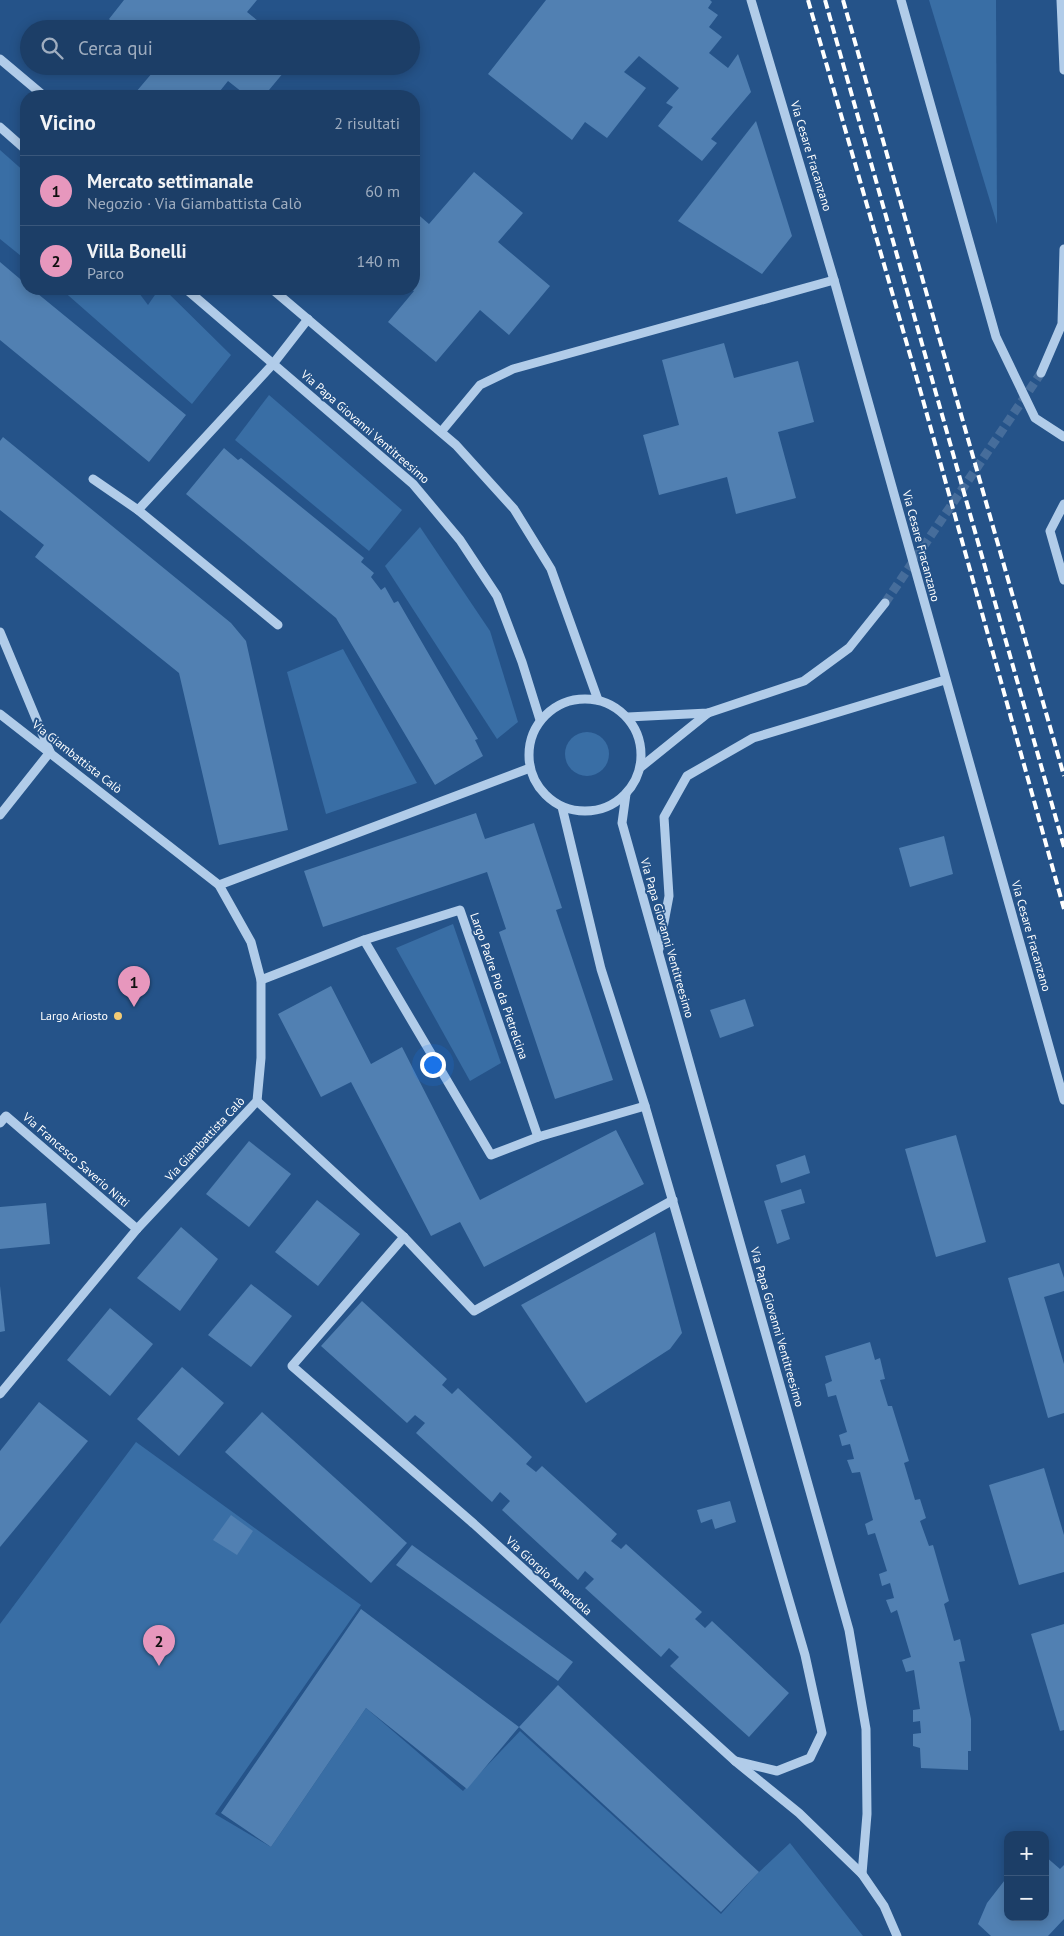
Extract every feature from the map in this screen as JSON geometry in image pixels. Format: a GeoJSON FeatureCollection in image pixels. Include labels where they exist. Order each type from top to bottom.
{"type":"FeatureCollection","features":[{"type":"Feature","properties":{"kind":"street","name":"Via Cesare Fracanzano"},"geometry":{"type":"LineString","coordinates":[[751,0],[834,280],[1064,1100]]}},
{"type":"Feature","properties":{"kind":"street"},"geometry":{"type":"LineString","coordinates":[[901,0],[996,337],[1035,418],[1064,437]]}},
{"type":"Feature","properties":{"kind":"street"},"geometry":{"type":"LineString","coordinates":[[1061,0],[1064,70]]}},
{"type":"Feature","properties":{"kind":"street"},"geometry":{"type":"LineString","coordinates":[[0,59],[37,90]]}},
{"type":"Feature","properties":{"kind":"street"},"geometry":{"type":"LineString","coordinates":[[0,127],[20,145]]}},
{"type":"Feature","properties":{"kind":"street"},"geometry":{"type":"LineString","coordinates":[[1041,373],[1062,324],[1064,249]]}},
{"type":"Feature","properties":{"kind":"street"},"geometry":{"type":"LineString","coordinates":[[441,432],[480,385],[513,369],[834,280]]}},
{"type":"Feature","properties":{"kind":"street","name":"Via Papa Giovanni Ventitreesimo"},"geometry":{"type":"LineString","coordinates":[[193,295],[413,484],[460,540],[498,596],[522,662],[540,720]]}},
{"type":"Feature","properties":{"kind":"street"},"geometry":{"type":"LineString","coordinates":[[279,295],[456,445],[514,509],[551,569],[598,700]]}},
{"type":"Feature","properties":{"kind":"street"},"geometry":{"type":"LineString","coordinates":[[138,510],[273,364],[308,319]]}},
{"type":"Feature","properties":{"kind":"street"},"geometry":{"type":"LineString","coordinates":[[93,479],[138,510],[278,625]]}},
{"type":"Feature","properties":{"kind":"street"},"geometry":{"type":"LineString","coordinates":[[1064,504],[1050,531],[1064,580]]}},
{"type":"Feature","properties":{"kind":"street"},"geometry":{"type":"LineString","coordinates":[[628,717],[708,713],[804,681],[849,648],[885,604]]}},
{"type":"Feature","properties":{"kind":"street"},"geometry":{"type":"LineString","coordinates":[[0,632],[50,752],[0,815]]}},
{"type":"Feature","properties":{"kind":"street"},"geometry":{"type":"LineString","coordinates":[[658,952],[669,896],[664,817],[687,776],[753,738],[945,680]]}},
{"type":"Feature","properties":{"kind":"street"},"geometry":{"type":"LineString","coordinates":[[582,698],[598,700],[614,706],[628,717],[637,732],[642,749],[641,767],[636,781],[626,794],[613,805],[596,811],[579,812],[562,807],[547,798],[536,784],[530,768],[528,751],[532,735],[540,720],[552,709],[566,701],[582,698]]}},
{"type":"Feature","properties":{"kind":"street"},"geometry":{"type":"LineString","coordinates":[[641,767],[708,713]]}},
{"type":"Feature","properties":{"kind":"street","name":"Via Giambattista Calò"},"geometry":{"type":"LineString","coordinates":[[0,714],[219,885],[250,942],[262,980],[261,1058],[257,1101],[137,1229],[0,1394]]}},
{"type":"Feature","properties":{"kind":"street"},"geometry":{"type":"LineString","coordinates":[[219,885],[530,768]]}},
{"type":"Feature","properties":{"kind":"street","name":"Via Papa Giovanni Ventitreesimo"},"geometry":{"type":"LineString","coordinates":[[626,794],[622,823],[849,1630],[866,1729],[867,1814],[862,1874]]}},
{"type":"Feature","properties":{"kind":"street"},"geometry":{"type":"LineString","coordinates":[[562,807],[601,968],[673,1200],[805,1656],[822,1733],[810,1758],[777,1771],[735,1761]]}},
{"type":"Feature","properties":{"kind":"street","name":"Largo Padre Pio da Pietrelcina"},"geometry":{"type":"LineString","coordinates":[[262,980],[364,940],[460,910],[538,1137]]}},
{"type":"Feature","properties":{"kind":"street"},"geometry":{"type":"LineString","coordinates":[[364,940],[491,1155],[538,1137],[645,1106]]}},
{"type":"Feature","properties":{"kind":"street"},"geometry":{"type":"LineString","coordinates":[[257,1101],[404,1237],[474,1311],[673,1200]]}},
{"type":"Feature","properties":{"kind":"street","name":"Via Francesco Saverio Nitti"},"geometry":{"type":"LineString","coordinates":[[0,1123],[6,1116],[137,1229]]}},
{"type":"Feature","properties":{"kind":"street","name":"Via Giorgio Amendola"},"geometry":{"type":"LineString","coordinates":[[404,1237],[292,1366],[474,1524],[735,1761],[799,1813],[862,1874],[884,1906],[897,1936]]}},
{"type":"Feature","properties":{"kind":"shaded area"},"geometry":{"type":"Polygon","coordinates":[[[929,0],[996,0],[997,224],[929,0]]]}},
{"type":"Feature","properties":{"kind":"shaded area"},"geometry":{"type":"Polygon","coordinates":[[[0,150],[20,168],[20,255],[0,239],[0,150]]]}},
{"type":"Feature","properties":{"kind":"shaded area"},"geometry":{"type":"Polygon","coordinates":[[[68,295],[140,295],[148,305],[155,295],[170,295],[231,355],[192,404],[68,295]]]}},
{"type":"Feature","properties":{"kind":"shaded area"},"geometry":{"type":"Polygon","coordinates":[[[269,395],[402,510],[369,551],[235,440],[269,395]]]}},
{"type":"Feature","properties":{"kind":"shaded area"},"geometry":{"type":"Polygon","coordinates":[[[420,527],[490,631],[518,722],[497,739],[385,566],[420,527]]]}},
{"type":"Feature","properties":{"kind":"shaded area"},"geometry":{"type":"Polygon","coordinates":[[[343,649],[417,783],[326,814],[287,672],[343,649]]]}},
{"type":"Feature","properties":{"kind":"shaded area"},"geometry":{"type":"Polygon","coordinates":[[[583,732],[591,732],[603,738],[609,754],[603,770],[591,776],[583,776],[571,770],[565,758],[565,750],[571,738],[583,732]]]}},
{"type":"Feature","properties":{"kind":"shaded area"},"geometry":{"type":"Polygon","coordinates":[[[453,924],[501,1063],[470,1081],[396,948],[453,924]]]}},
{"type":"Feature","properties":{"kind":"shaded area"},"geometry":{"type":"Polygon","coordinates":[[[136,1442],[361,1605],[215,1814],[271,1847],[366,1708],[463,1791],[520,1731],[721,1914],[758,1873],[790,1843],[863,1936],[0,1936],[0,1624],[136,1442]]]}},
{"type":"Feature","properties":{"kind":"building"},"geometry":{"type":"Polygon","coordinates":[[[124,0],[257,0],[247,12],[257,20],[109,19],[124,0]]]}},
{"type":"Feature","properties":{"kind":"building"},"geometry":{"type":"Polygon","coordinates":[[[546,0],[710,0],[712,2],[708,8],[718,15],[709,27],[722,37],[709,53],[728,68],[738,54],[751,92],[711,139],[717,143],[702,161],[658,126],[673,107],[666,103],[679,88],[639,56],[624,72],[646,88],[607,138],[585,122],[572,140],[488,74],[546,0]]]}},
{"type":"Feature","properties":{"kind":"building"},"geometry":{"type":"Polygon","coordinates":[[[150,75],[282,75],[269,90],[239,90],[228,81],[221,90],[138,90],[150,75]]]}},
{"type":"Feature","properties":{"kind":"building"},"geometry":{"type":"Polygon","coordinates":[[[756,121],[792,236],[762,274],[678,221],[756,121]]]}},
{"type":"Feature","properties":{"kind":"building"},"geometry":{"type":"Polygon","coordinates":[[[474,172],[523,213],[498,242],[550,286],[509,335],[480,310],[436,362],[388,322],[411,295],[420,295],[420,216],[429,224],[474,172]]]}},
{"type":"Feature","properties":{"kind":"building"},"geometry":{"type":"Polygon","coordinates":[[[0,262],[20,279],[20,295],[39,295],[186,415],[149,462],[0,340],[0,262]]]}},
{"type":"Feature","properties":{"kind":"building"},"geometry":{"type":"Polygon","coordinates":[[[724,343],[734,378],[798,361],[814,422],[778,432],[796,498],[736,514],[727,477],[659,495],[643,435],[679,425],[662,360],[724,343]]]}},
{"type":"Feature","properties":{"kind":"building"},"geometry":{"type":"Polygon","coordinates":[[[3,437],[231,623],[246,641],[288,830],[219,845],[179,673],[35,557],[44,545],[0,510],[0,441],[3,437]]]}},
{"type":"Feature","properties":{"kind":"building"},"geometry":{"type":"Polygon","coordinates":[[[224,448],[238,460],[241,458],[364,558],[361,562],[374,573],[371,577],[381,590],[385,587],[394,603],[398,601],[478,739],[475,740],[483,756],[435,785],[336,618],[186,494],[224,448]]]}},
{"type":"Feature","properties":{"kind":"building"},"geometry":{"type":"Polygon","coordinates":[[[476,813],[485,839],[534,823],[562,908],[556,910],[613,1080],[555,1099],[499,932],[506,929],[487,872],[323,927],[304,871],[476,813]]]}},
{"type":"Feature","properties":{"kind":"building"},"geometry":{"type":"Polygon","coordinates":[[[944,836],[953,874],[910,887],[899,848],[944,836]]]}},
{"type":"Feature","properties":{"kind":"building"},"geometry":{"type":"Polygon","coordinates":[[[331,986],[371,1064],[402,1047],[480,1200],[616,1130],[644,1184],[484,1267],[460,1222],[431,1236],[351,1082],[321,1097],[278,1014],[331,986]]]}},
{"type":"Feature","properties":{"kind":"building"},"geometry":{"type":"Polygon","coordinates":[[[745,999],[754,1026],[720,1038],[710,1010],[745,999]]]}},
{"type":"Feature","properties":{"kind":"building"},"geometry":{"type":"Polygon","coordinates":[[[956,1135],[986,1242],[936,1257],[905,1149],[956,1135]]]}},
{"type":"Feature","properties":{"kind":"building"},"geometry":{"type":"Polygon","coordinates":[[[249,1141],[291,1174],[249,1227],[206,1194],[249,1141]]]}},
{"type":"Feature","properties":{"kind":"building"},"geometry":{"type":"Polygon","coordinates":[[[805,1155],[810,1173],[781,1183],[776,1165],[805,1155]]]}},
{"type":"Feature","properties":{"kind":"building"},"geometry":{"type":"Polygon","coordinates":[[[801,1189],[805,1203],[781,1210],[790,1239],[777,1244],[764,1201],[801,1189]]]}},
{"type":"Feature","properties":{"kind":"building"},"geometry":{"type":"Polygon","coordinates":[[[317,1200],[360,1234],[318,1286],[275,1252],[317,1200]]]}},
{"type":"Feature","properties":{"kind":"building"},"geometry":{"type":"Polygon","coordinates":[[[46,1203],[50,1244],[0,1249],[0,1207],[46,1203]]]}},
{"type":"Feature","properties":{"kind":"building"},"geometry":{"type":"Polygon","coordinates":[[[181,1227],[218,1259],[180,1311],[137,1278],[181,1227]]]}},
{"type":"Feature","properties":{"kind":"building"},"geometry":{"type":"Polygon","coordinates":[[[655,1232],[682,1333],[670,1349],[586,1403],[521,1305],[655,1232]]]}},
{"type":"Feature","properties":{"kind":"building"},"geometry":{"type":"Polygon","coordinates":[[[1059,1263],[1064,1278],[1064,1291],[1044,1297],[1064,1364],[1064,1413],[1048,1418],[1008,1278],[1059,1263]]]}},
{"type":"Feature","properties":{"kind":"building"},"geometry":{"type":"Polygon","coordinates":[[[251,1284],[292,1316],[251,1367],[208,1335],[251,1284]]]}},
{"type":"Feature","properties":{"kind":"building"},"geometry":{"type":"Polygon","coordinates":[[[0,1286],[5,1331],[0,1332],[0,1286]]]}},
{"type":"Feature","properties":{"kind":"building"},"geometry":{"type":"Polygon","coordinates":[[[362,1301],[447,1379],[442,1385],[452,1394],[458,1388],[532,1457],[526,1464],[536,1472],[542,1466],[617,1534],[611,1541],[621,1549],[626,1544],[702,1612],[695,1619],[705,1628],[712,1621],[789,1693],[749,1737],[670,1666],[679,1657],[669,1648],[661,1657],[585,1588],[594,1579],[585,1571],[578,1580],[502,1510],[510,1501],[500,1492],[492,1502],[416,1433],[425,1423],[415,1415],[407,1423],[321,1346],[362,1301]]]}},
{"type":"Feature","properties":{"kind":"building"},"geometry":{"type":"Polygon","coordinates":[[[110,1308],[153,1344],[110,1396],[67,1360],[110,1308]]]}},
{"type":"Feature","properties":{"kind":"building"},"geometry":{"type":"Polygon","coordinates":[[[870,1342],[875,1360],[880,1358],[885,1379],[880,1380],[888,1406],[892,1406],[909,1461],[904,1463],[915,1500],[920,1499],[926,1518],[920,1521],[929,1546],[933,1545],[949,1601],[944,1604],[954,1641],[960,1639],[965,1661],[959,1662],[971,1719],[971,1751],[968,1751],[968,1770],[921,1768],[920,1748],[913,1746],[913,1734],[921,1733],[920,1721],[913,1722],[913,1710],[920,1709],[914,1670],[906,1672],[902,1660],[911,1657],[897,1610],[891,1613],[886,1600],[894,1598],[890,1583],[882,1586],[879,1574],[887,1571],[875,1533],[868,1535],[865,1524],[873,1520],[860,1472],[852,1473],[847,1460],[854,1459],[850,1444],[842,1446],[839,1435],[847,1432],[836,1395],[828,1397],[825,1384],[832,1381],[825,1356],[870,1342]]]}},
{"type":"Feature","properties":{"kind":"building"},"geometry":{"type":"Polygon","coordinates":[[[182,1367],[224,1403],[179,1456],[137,1419],[182,1367]]]}},
{"type":"Feature","properties":{"kind":"building"},"geometry":{"type":"Polygon","coordinates":[[[39,1402],[88,1441],[0,1547],[0,1451],[39,1402]]]}},
{"type":"Feature","properties":{"kind":"building"},"geometry":{"type":"Polygon","coordinates":[[[262,1412],[407,1543],[371,1583],[225,1452],[262,1412]]]}},
{"type":"Feature","properties":{"kind":"building"},"geometry":{"type":"Polygon","coordinates":[[[1044,1468],[1064,1535],[1064,1572],[1019,1585],[989,1485],[1044,1468]]]}},
{"type":"Feature","properties":{"kind":"building"},"geometry":{"type":"Polygon","coordinates":[[[730,1501],[736,1522],[715,1529],[712,1519],[701,1523],[697,1510],[730,1501]]]}},
{"type":"Feature","properties":{"kind":"building"},"geometry":{"type":"Polygon","coordinates":[[[231,1515],[253,1531],[237,1555],[213,1540],[231,1515]]]}},
{"type":"Feature","properties":{"kind":"building"},"geometry":{"type":"Polygon","coordinates":[[[412,1545],[573,1662],[558,1681],[396,1565],[412,1545]]]}},
{"type":"Feature","properties":{"kind":"building"},"geometry":{"type":"Polygon","coordinates":[[[361,1609],[519,1727],[467,1789],[366,1708],[271,1847],[221,1813],[361,1609]]]}},
{"type":"Feature","properties":{"kind":"building"},"geometry":{"type":"Polygon","coordinates":[[[1064,1624],[1064,1730],[1060,1731],[1031,1634],[1064,1624]]]}},
{"type":"Feature","properties":{"kind":"building"},"geometry":{"type":"Polygon","coordinates":[[[558,1685],[759,1872],[721,1912],[519,1727],[558,1685]]]}},
{"type":"Feature","properties":{"kind":"building"},"geometry":{"type":"Polygon","coordinates":[[[1049,1859],[1060,1869],[1064,1865],[1064,1919],[1048,1936],[991,1936],[978,1924],[987,1903],[1004,1881],[1004,1921],[1049,1921],[1049,1859]]]}},
{"type":"Feature","properties":{"kind":"tunnel"},"geometry":{"type":"LineString","coordinates":[[885,603],[1041,373]]}},
{"type":"Feature","properties":{"kind":"railway"},"geometry":{"type":"LineString","coordinates":[[808,0],[921,393],[1064,909]]}},
{"type":"Feature","properties":{"kind":"railway"},"geometry":{"type":"LineString","coordinates":[[825,0],[1064,847]]}},
{"type":"Feature","properties":{"kind":"railway"},"geometry":{"type":"LineString","coordinates":[[843,0],[1064,776]]}},
{"type":"Feature","properties":{"kind":"place","name":"Mercato settimanale"},"geometry":{"type":"Point","coordinates":[134,1007]}},
{"type":"Feature","properties":{"kind":"place","name":"Largo Ariosto"},"geometry":{"type":"Point","coordinates":[118,1016]}},
{"type":"Feature","properties":{"kind":"place","name":"Villa Bonelli"},"geometry":{"type":"Point","coordinates":[159,1666]}}]}
